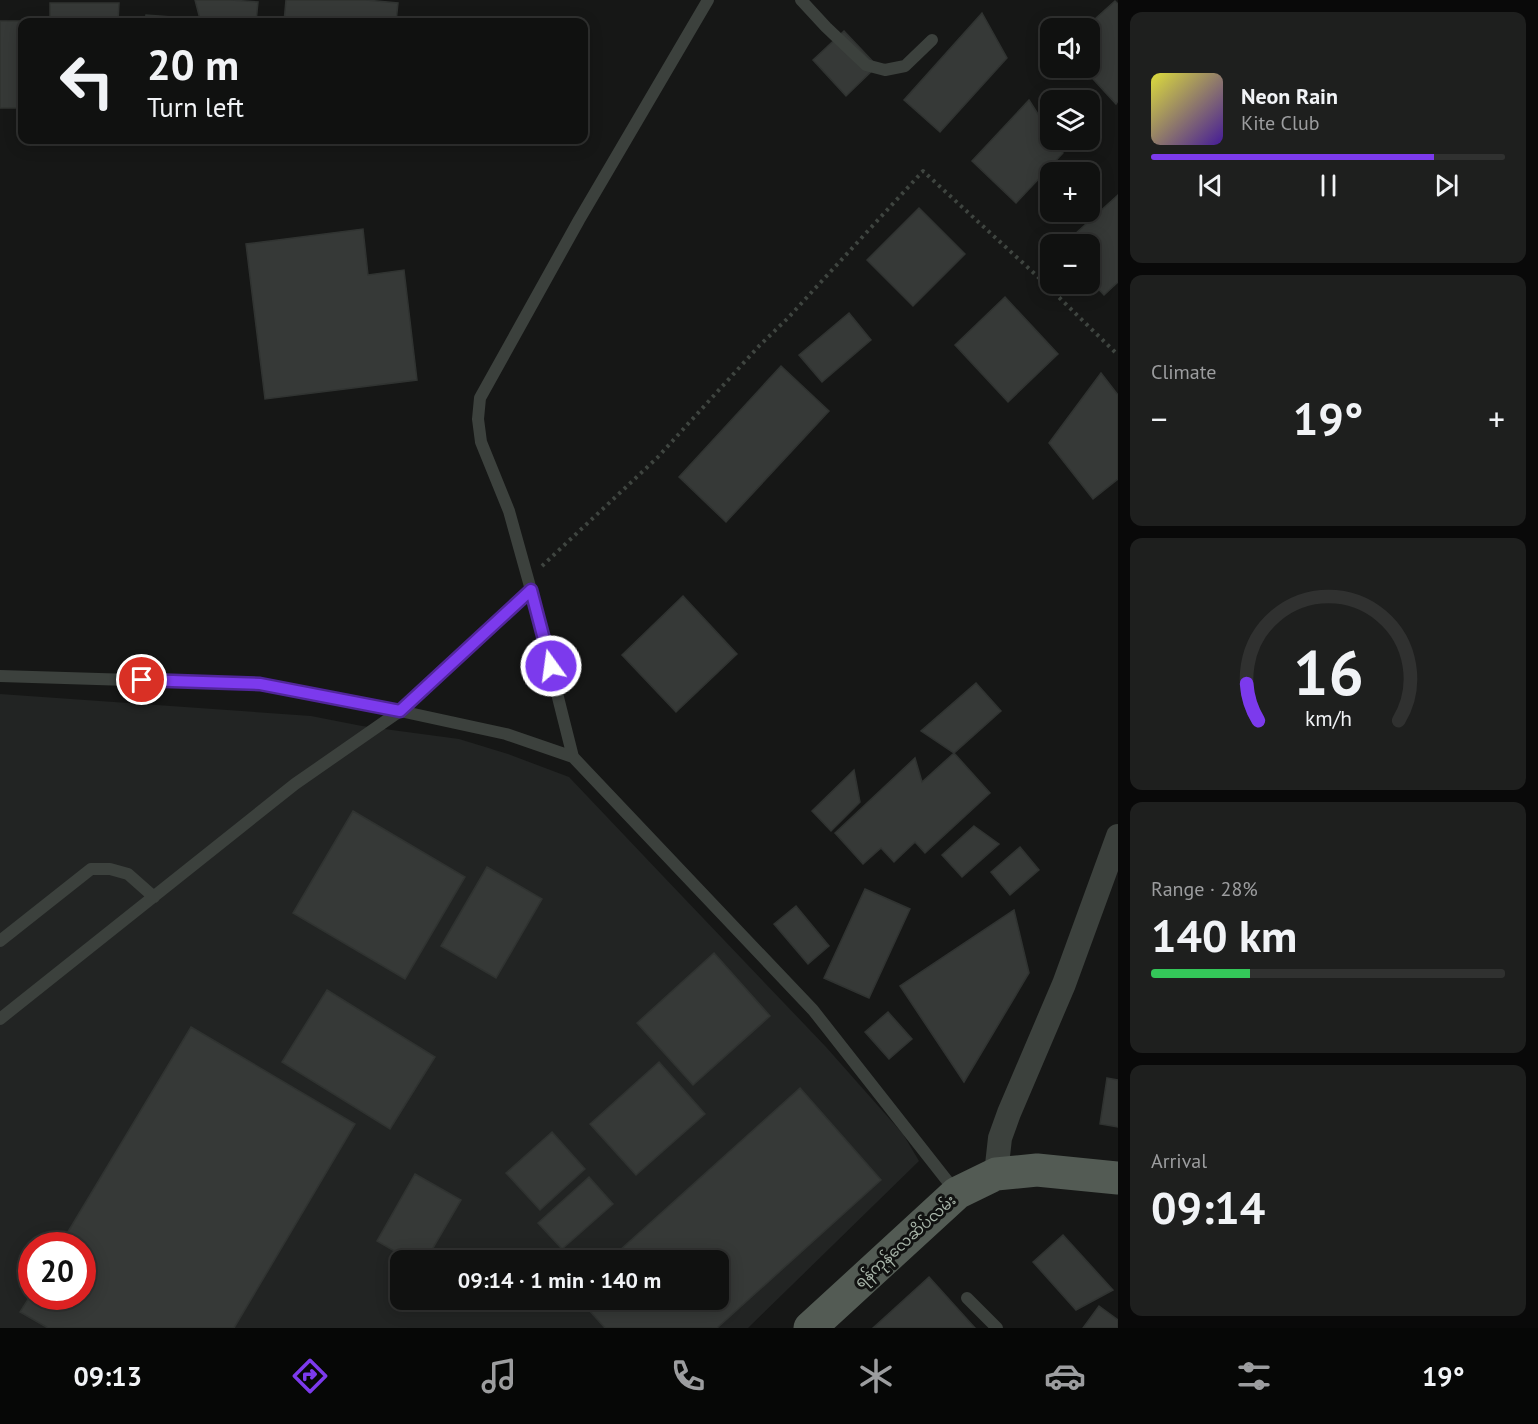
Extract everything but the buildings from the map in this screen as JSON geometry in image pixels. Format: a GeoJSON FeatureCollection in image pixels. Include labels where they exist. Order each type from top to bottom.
{"type":"FeatureCollection","features":[{"type":"Feature","properties":{"kind":"main road","name":"ရန်ကုန်လေဆိပ်လမ်း"},"geometry":{"type":"LineString","coordinates":[[810,1328],[957,1193],[996,1174],[1037,1170],[1118,1179]]}},
{"type":"Feature","properties":{"kind":"street"},"geometry":{"type":"LineString","coordinates":[[996,1174],[1000,1138],[1009,1113],[1108,877],[1118,836]]}},
{"type":"Feature","properties":{"kind":"lane"},"geometry":{"type":"LineString","coordinates":[[573,757],[509,511],[481,442],[478,419],[480,398],[579,220],[708,0]]}},
{"type":"Feature","properties":{"kind":"lane"},"geometry":{"type":"LineString","coordinates":[[801,0],[866,64],[885,70],[905,66],[932,40]]}},
{"type":"Feature","properties":{"kind":"lane"},"geometry":{"type":"LineString","coordinates":[[0,1019],[294,784],[400,711],[530,585]]}},
{"type":"Feature","properties":{"kind":"lane"},"geometry":{"type":"LineString","coordinates":[[0,676],[260,684],[506,734],[573,757],[813,1010],[957,1193]]}},
{"type":"Feature","properties":{"kind":"lane"},"geometry":{"type":"LineString","coordinates":[[0,941],[91,869],[110,869],[128,874],[154,897]]}},
{"type":"Feature","properties":{"kind":"lane"},"geometry":{"type":"LineString","coordinates":[[967,1298],[997,1328]]}},
{"type":"Feature","properties":{"kind":"path"},"geometry":{"type":"LineString","coordinates":[[530,585],[657,458],[923,171],[1036,275],[1118,355]]}},
{"type":"Feature","properties":{"kind":"shaded area"},"geometry":{"type":"Polygon","coordinates":[[[0,694],[311,716],[362,726],[459,739],[508,754],[569,777],[826,1047],[903,1134],[919,1161],[748,1328],[0,1328],[0,694]]]}},
{"type":"Feature","properties":{"kind":"route"},"geometry":{"type":"LineString","coordinates":[[142,680],[260,684],[400,711],[531,590],[551,666]]}}]}
